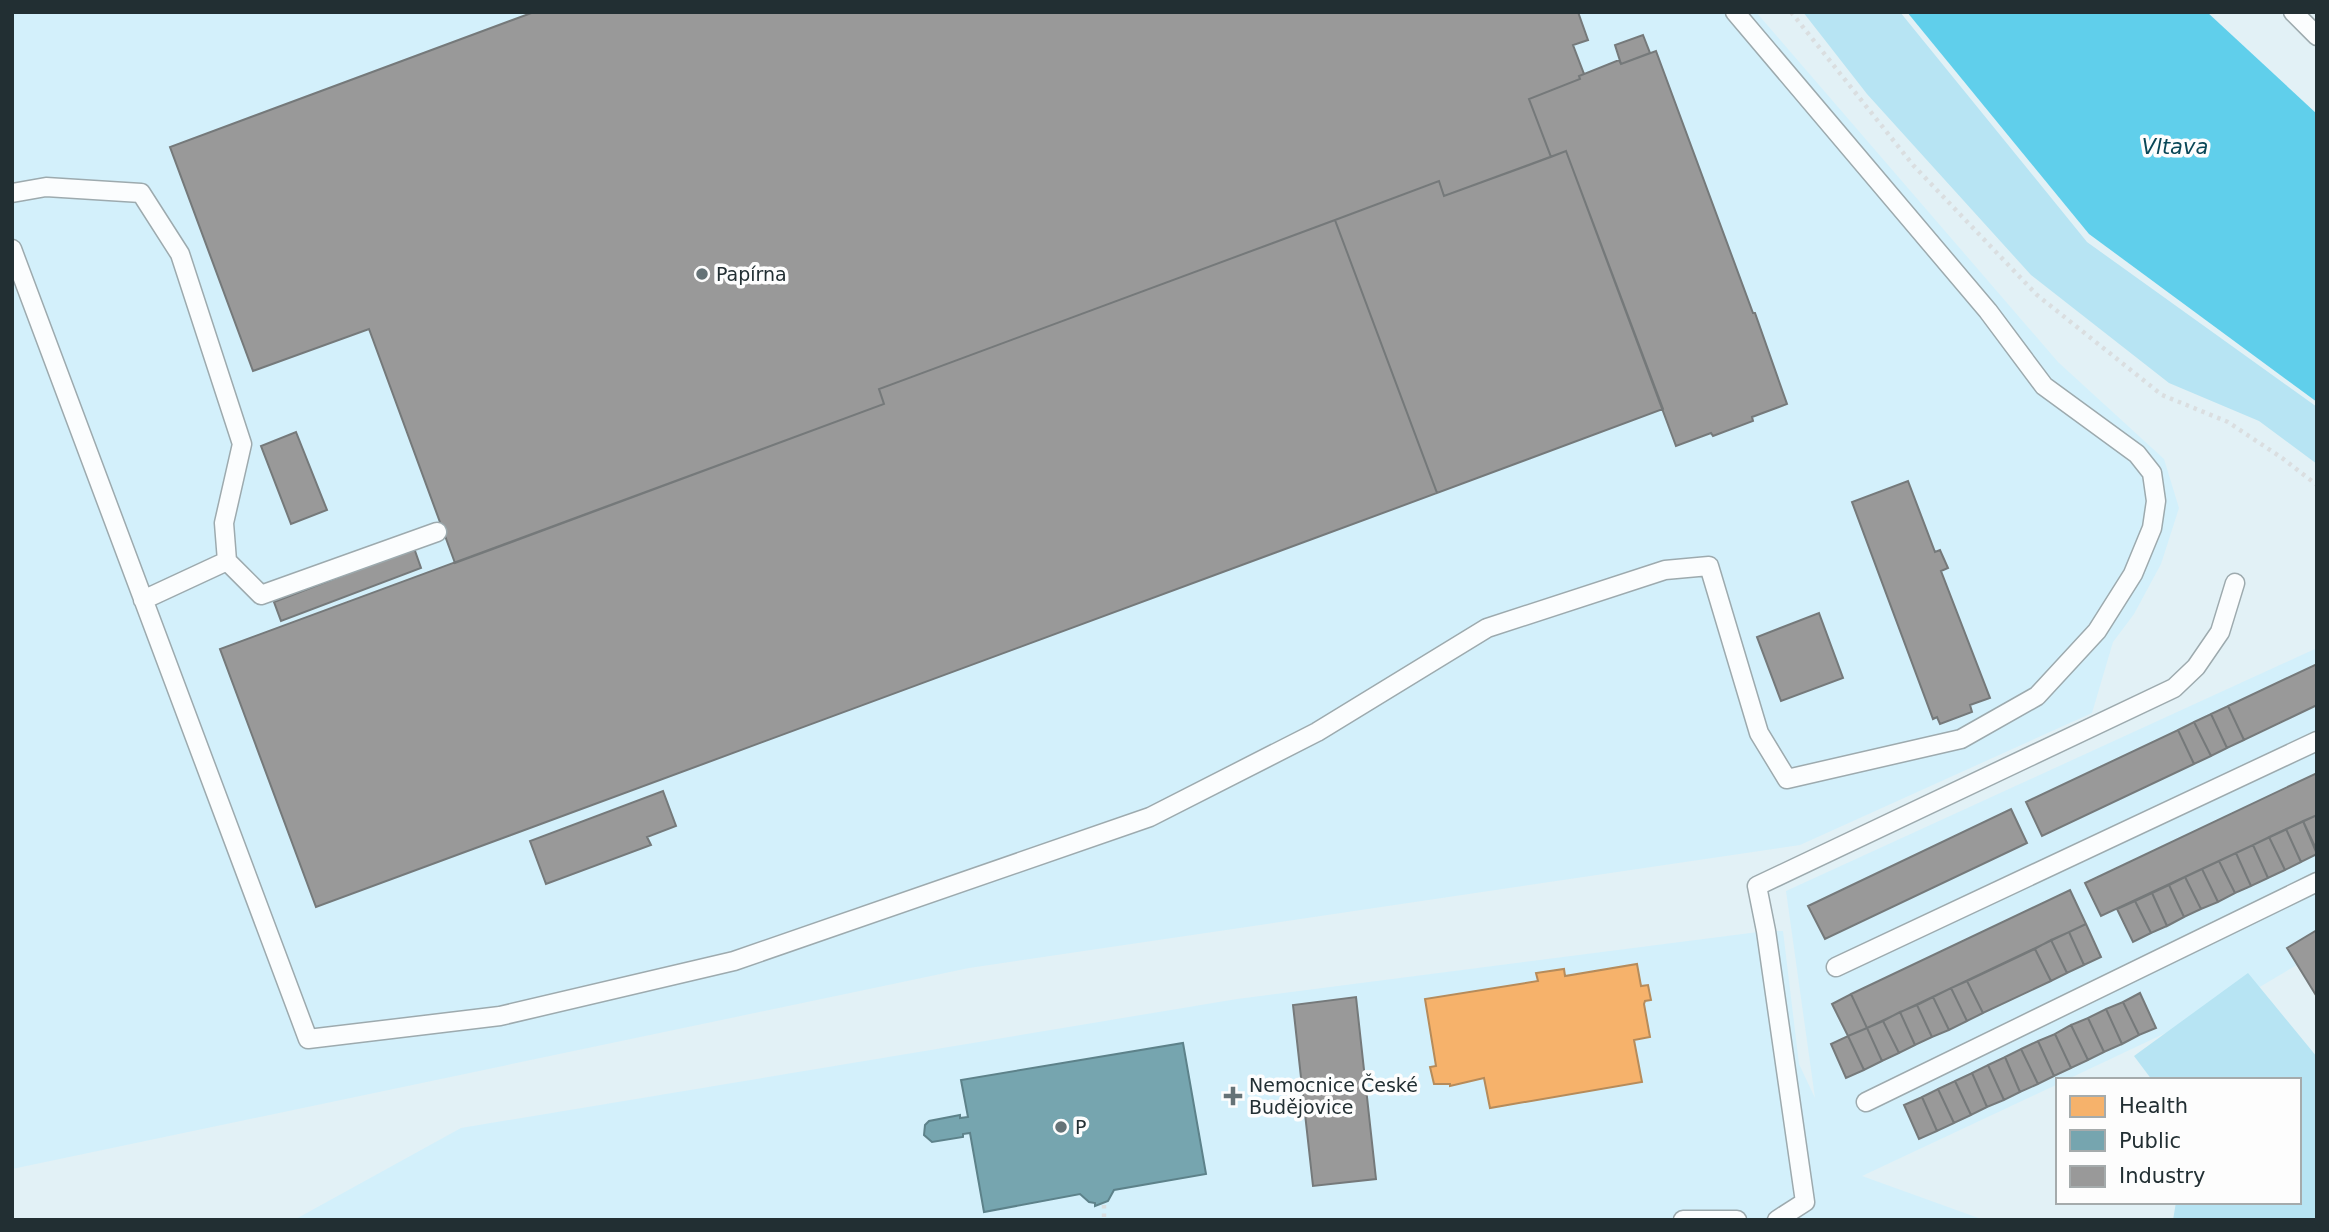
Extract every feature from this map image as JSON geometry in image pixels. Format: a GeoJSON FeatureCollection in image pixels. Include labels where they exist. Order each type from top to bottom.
{"type":"FeatureCollection","features":[{"type":"Feature","properties":{"kind":"lane"},"geometry":{"type":"LineString","coordinates":[[12,249],[308,1039],[500,1016],[747,956],[1150,817],[1317,732],[1488,628],[1665,570],[1709,566],[1759,733],[1787,779],[1961,739],[2037,696],[2097,631],[2133,574],[2152,527],[2157,501],[2152,473],[2137,454],[2045,386],[1988,311],[1735,12]]}},
{"type":"Feature","properties":{"kind":"lane"},"geometry":{"type":"LineString","coordinates":[[2293,12],[2317,36]]}},
{"type":"Feature","properties":{"kind":"lane"},"geometry":{"type":"LineString","coordinates":[[12,194],[46,187],[141,193],[180,254],[242,444],[224,523],[227,561],[261,595],[437,532]]}},
{"type":"Feature","properties":{"kind":"lane"},"geometry":{"type":"LineString","coordinates":[[143,600],[227,561]]}},
{"type":"Feature","properties":{"kind":"lane"},"geometry":{"type":"LineString","coordinates":[[1777,1220],[1805,1202],[1766,931],[1757,886],[2174,688],[2196,667],[2220,632],[2235,583]]}},
{"type":"Feature","properties":{"kind":"lane"},"geometry":{"type":"LineString","coordinates":[[1836,967],[2317,741]]}},
{"type":"Feature","properties":{"kind":"lane"},"geometry":{"type":"LineString","coordinates":[[1866,1102],[2317,882]]}},
{"type":"Feature","properties":{"kind":"lane"},"geometry":{"type":"LineString","coordinates":[[1683,1220],[1737,1220]]}},
{"type":"Feature","properties":{"kind":"path"},"geometry":{"type":"LineString","coordinates":[[1791,12],[1913,165],[2037,295],[2162,395],[2228,422],[2317,485]]}},
{"type":"Feature","properties":{"kind":"path"},"geometry":{"type":"LineString","coordinates":[[1104,1205],[1104,1220]]}},
{"type":"Feature","properties":{"kind":"shaded area"},"geometry":{"type":"Polygon","coordinates":[[[12,12],[1756,12],[2058,362],[2164,459],[2179,508],[2161,564],[2134,614],[2113,642],[2092,713],[1800,845],[969,968],[12,1169],[12,12]]]}},
{"type":"Feature","properties":{"kind":"shaded area"},"geometry":{"type":"Polygon","coordinates":[[[1803,12],[1900,12],[2087,242],[2317,407],[2317,464],[2259,421],[2169,383],[2031,275],[1867,94],[1803,12]]]}},
{"type":"Feature","properties":{"kind":"shaded area","name":"Nemocnice České Budějovice"},"geometry":{"type":"Polygon","coordinates":[[[2317,648],[2317,953],[2246,995],[2070,1078],[2056,1078],[2056,1085],[1862,1176],[1984,1220],[294,1220],[461,1128],[1237,999],[1766,931],[1783,931],[1799,1064],[1815,1098],[1786,891],[2317,648]]]}},
{"type":"Feature","properties":{"kind":"shaded area"},"geometry":{"type":"Polygon","coordinates":[[[2248,973],[2317,1057],[2317,1220],[2173,1220],[2176,1204],[2301,1204],[2301,1078],[2150,1078],[2134,1056],[2248,973]]]}},
{"type":"Feature","properties":{"kind":"water","name":"Vltava"},"geometry":{"type":"Polygon","coordinates":[[[1907,12],[2207,12],[2317,114],[2317,402],[2089,234],[1907,12]]]}},
{"type":"Feature","properties":{"kind":"building: Health"},"geometry":{"type":"Polygon","coordinates":[[[1637,964],[1641,986],[1648,985],[1651,1000],[1645,1001],[1644,1004],[1650,1037],[1634,1040],[1642,1082],[1490,1108],[1484,1078],[1450,1086],[1434,1084],[1430,1067],[1436,1066],[1425,999],[1538,981],[1536,973],[1564,969],[1565,976],[1637,964]]]}},
{"type":"Feature","properties":{"kind":"building: Public","name":"P"},"geometry":{"type":"Polygon","coordinates":[[[1183,1043],[1206,1174],[1114,1190],[1108,1201],[1095,1206],[1095,1203],[1089,1202],[1080,1194],[984,1212],[970,1133],[963,1134],[963,1137],[932,1142],[924,1135],[925,1125],[929,1121],[960,1115],[960,1118],[968,1117],[961,1080],[1183,1043]]]}},
{"type":"Feature","properties":{"kind":"building: Industry","name":"Papírna"},"geometry":{"type":"Polygon","coordinates":[[[534,12],[1578,12],[1588,40],[1573,45],[1584,74],[1579,76],[1580,79],[1529,99],[1551,157],[1444,196],[1439,181],[879,389],[884,404],[455,563],[369,329],[253,371],[170,147],[534,12]]]}},
{"type":"Feature","properties":{"kind":"building: Industry"},"geometry":{"type":"Polygon","coordinates":[[[1643,35],[1650,53],[1621,64],[1615,45],[1643,35]]]}},
{"type":"Feature","properties":{"kind":"building: Industry"},"geometry":{"type":"Polygon","coordinates":[[[1656,51],[1787,404],[1752,417],[1753,421],[1676,446],[1566,151],[1551,157],[1529,99],[1619,60],[1621,64],[1656,51]]]}},
{"type":"Feature","properties":{"kind":"building: Industry"},"geometry":{"type":"Polygon","coordinates":[[[1566,151],[1663,409],[1437,493],[1335,220],[1439,181],[1444,196],[1566,151]]]}},
{"type":"Feature","properties":{"kind":"building: Industry"},"geometry":{"type":"Polygon","coordinates":[[[1335,220],[1437,493],[316,907],[220,649],[884,404],[879,389],[1335,220]]]}},
{"type":"Feature","properties":{"kind":"building: Industry"},"geometry":{"type":"Polygon","coordinates":[[[296,432],[327,510],[291,524],[261,446],[296,432]]]}},
{"type":"Feature","properties":{"kind":"building: Industry"},"geometry":{"type":"Polygon","coordinates":[[[1908,481],[1935,552],[1940,550],[1948,568],[1941,571],[1990,698],[1970,705],[1972,712],[1940,724],[1937,717],[1933,719],[1852,502],[1908,481]]]}},
{"type":"Feature","properties":{"kind":"building: Industry"},"geometry":{"type":"Polygon","coordinates":[[[414,548],[421,568],[281,621],[274,602],[414,548]]]}},
{"type":"Feature","properties":{"kind":"building: Industry"},"geometry":{"type":"Polygon","coordinates":[[[1819,613],[1843,678],[1781,701],[1757,637],[1819,613]]]}},
{"type":"Feature","properties":{"kind":"building: Industry"},"geometry":{"type":"Polygon","coordinates":[[[2317,664],[2317,705],[2244,740],[2228,706],[2317,664]]]}},
{"type":"Feature","properties":{"kind":"building: Industry"},"geometry":{"type":"Polygon","coordinates":[[[2228,706],[2244,740],[2227,748],[2211,714],[2228,706]]]}},
{"type":"Feature","properties":{"kind":"building: Industry"},"geometry":{"type":"Polygon","coordinates":[[[2211,714],[2227,748],[2211,756],[2194,722],[2211,714]]]}},
{"type":"Feature","properties":{"kind":"building: Industry"},"geometry":{"type":"Polygon","coordinates":[[[2194,722],[2211,756],[2194,764],[2178,730],[2194,722]]]}},
{"type":"Feature","properties":{"kind":"building: Industry"},"geometry":{"type":"Polygon","coordinates":[[[2178,730],[2194,764],[2042,836],[2026,802],[2178,730]]]}},
{"type":"Feature","properties":{"kind":"building: Industry"},"geometry":{"type":"Polygon","coordinates":[[[2317,773],[2317,815],[2101,916],[2085,883],[2317,773]]]}},
{"type":"Feature","properties":{"kind":"building: Industry"},"geometry":{"type":"Polygon","coordinates":[[[663,791],[676,826],[647,837],[651,845],[546,884],[530,841],[663,791]]]}},
{"type":"Feature","properties":{"kind":"building: Industry"},"geometry":{"type":"Polygon","coordinates":[[[2011,809],[2027,843],[1825,939],[1808,906],[2011,809]]]}},
{"type":"Feature","properties":{"kind":"building: Industry"},"geometry":{"type":"Polygon","coordinates":[[[2317,815],[2317,851],[2303,821],[2317,815]]]}},
{"type":"Feature","properties":{"kind":"building: Industry"},"geometry":{"type":"Polygon","coordinates":[[[2303,821],[2317,854],[2301,862],[2286,829],[2303,821]]]}},
{"type":"Feature","properties":{"kind":"building: Industry"},"geometry":{"type":"Polygon","coordinates":[[[2286,829],[2301,862],[2285,870],[2269,837],[2286,829]]]}},
{"type":"Feature","properties":{"kind":"building: Industry"},"geometry":{"type":"Polygon","coordinates":[[[2269,837],[2285,870],[2268,878],[2253,845],[2269,837]]]}},
{"type":"Feature","properties":{"kind":"building: Industry"},"geometry":{"type":"Polygon","coordinates":[[[2253,845],[2268,878],[2251,886],[2236,853],[2253,845]]]}},
{"type":"Feature","properties":{"kind":"building: Industry"},"geometry":{"type":"Polygon","coordinates":[[[2236,853],[2251,886],[2235,893],[2219,861],[2236,853]]]}},
{"type":"Feature","properties":{"kind":"building: Industry"},"geometry":{"type":"Polygon","coordinates":[[[2219,861],[2235,893],[2218,902],[2202,869],[2219,861]]]}},
{"type":"Feature","properties":{"kind":"building: Industry"},"geometry":{"type":"Polygon","coordinates":[[[2202,869],[2218,902],[2201,909],[2185,877],[2202,869]]]}},
{"type":"Feature","properties":{"kind":"building: Industry"},"geometry":{"type":"Polygon","coordinates":[[[2185,877],[2201,909],[2184,917],[2169,885],[2185,877]]]}},
{"type":"Feature","properties":{"kind":"building: Industry"},"geometry":{"type":"Polygon","coordinates":[[[2169,885],[2184,917],[2167,926],[2152,893],[2169,885]]]}},
{"type":"Feature","properties":{"kind":"building: Industry"},"geometry":{"type":"Polygon","coordinates":[[[2070,890],[2086,924],[1867,1028],[1851,994],[2070,890]]]}},
{"type":"Feature","properties":{"kind":"building: Industry"},"geometry":{"type":"Polygon","coordinates":[[[2152,893],[2167,926],[2151,933],[2135,901],[2152,893]]]}},
{"type":"Feature","properties":{"kind":"building: Industry"},"geometry":{"type":"Polygon","coordinates":[[[2135,901],[2151,933],[2133,942],[2117,909],[2135,901]]]}},
{"type":"Feature","properties":{"kind":"building: Industry"},"geometry":{"type":"Polygon","coordinates":[[[2086,924],[2101,957],[2084,965],[2069,932],[2086,924]]]}},
{"type":"Feature","properties":{"kind":"building: Industry"},"geometry":{"type":"Polygon","coordinates":[[[2317,930],[2317,997],[2287,948],[2317,930]]]}},
{"type":"Feature","properties":{"kind":"building: Industry"},"geometry":{"type":"Polygon","coordinates":[[[2069,932],[2084,965],[2067,973],[2051,940],[2069,932]]]}},
{"type":"Feature","properties":{"kind":"building: Industry"},"geometry":{"type":"Polygon","coordinates":[[[2051,940],[2067,973],[2051,981],[2035,949],[2051,940]]]}},
{"type":"Feature","properties":{"kind":"building: Industry"},"geometry":{"type":"Polygon","coordinates":[[[2035,949],[2051,981],[1983,1013],[1967,981],[2035,949]]]}},
{"type":"Feature","properties":{"kind":"building: Industry"},"geometry":{"type":"Polygon","coordinates":[[[1967,981],[1983,1013],[1967,1021],[1951,988],[1967,981]]]}},
{"type":"Feature","properties":{"kind":"building: Industry"},"geometry":{"type":"Polygon","coordinates":[[[1951,988],[1967,1021],[1949,1030],[1933,997],[1951,988]]]}},
{"type":"Feature","properties":{"kind":"building: Industry"},"geometry":{"type":"Polygon","coordinates":[[[2140,993],[2156,1028],[2139,1035],[2123,1002],[2140,993]]]}},
{"type":"Feature","properties":{"kind":"building: Industry"},"geometry":{"type":"Polygon","coordinates":[[[1851,994],[1867,1028],[1848,1036],[1832,1004],[1851,994]]]}},
{"type":"Feature","properties":{"kind":"building: Industry"},"geometry":{"type":"Polygon","coordinates":[[[1356,997],[1376,1179],[1313,1186],[1293,1005],[1356,997]]]}},
{"type":"Feature","properties":{"kind":"building: Industry"},"geometry":{"type":"Polygon","coordinates":[[[1933,997],[1949,1030],[1932,1037],[1917,1005],[1933,997]]]}},
{"type":"Feature","properties":{"kind":"building: Industry"},"geometry":{"type":"Polygon","coordinates":[[[2123,1002],[2139,1035],[2122,1044],[2106,1009],[2123,1002]]]}},
{"type":"Feature","properties":{"kind":"building: Industry"},"geometry":{"type":"Polygon","coordinates":[[[1917,1005],[1932,1037],[1915,1045],[1900,1012],[1917,1005]]]}},
{"type":"Feature","properties":{"kind":"building: Industry"},"geometry":{"type":"Polygon","coordinates":[[[2106,1009],[2122,1044],[2104,1052],[2088,1018],[2106,1009]]]}},
{"type":"Feature","properties":{"kind":"building: Industry"},"geometry":{"type":"Polygon","coordinates":[[[1900,1012],[1915,1045],[1899,1053],[1883,1021],[1900,1012]]]}},
{"type":"Feature","properties":{"kind":"building: Industry"},"geometry":{"type":"Polygon","coordinates":[[[2088,1018],[2104,1052],[2088,1060],[2071,1025],[2088,1018]]]}},
{"type":"Feature","properties":{"kind":"building: Industry"},"geometry":{"type":"Polygon","coordinates":[[[1883,1021],[1899,1053],[1882,1061],[1867,1028],[1883,1021]]]}},
{"type":"Feature","properties":{"kind":"building: Industry"},"geometry":{"type":"Polygon","coordinates":[[[2071,1025],[2088,1060],[2071,1068],[2055,1034],[2071,1025]]]}},
{"type":"Feature","properties":{"kind":"building: Industry"},"geometry":{"type":"Polygon","coordinates":[[[1867,1028],[1882,1061],[1864,1070],[1848,1036],[1867,1028]]]}},
{"type":"Feature","properties":{"kind":"building: Industry"},"geometry":{"type":"Polygon","coordinates":[[[2055,1034],[2071,1068],[2054,1076],[2038,1041],[2055,1034]]]}},
{"type":"Feature","properties":{"kind":"building: Industry"},"geometry":{"type":"Polygon","coordinates":[[[1848,1036],[1864,1070],[1846,1078],[1831,1044],[1848,1036]]]}},
{"type":"Feature","properties":{"kind":"building: Industry"},"geometry":{"type":"Polygon","coordinates":[[[2038,1041],[2054,1076],[2038,1084],[2021,1049],[2038,1041]]]}},
{"type":"Feature","properties":{"kind":"building: Industry"},"geometry":{"type":"Polygon","coordinates":[[[2021,1049],[2038,1084],[2020,1092],[2005,1057],[2021,1049]]]}},
{"type":"Feature","properties":{"kind":"building: Industry"},"geometry":{"type":"Polygon","coordinates":[[[2005,1057],[2020,1092],[2004,1100],[1988,1065],[2005,1057]]]}},
{"type":"Feature","properties":{"kind":"building: Industry"},"geometry":{"type":"Polygon","coordinates":[[[1988,1065],[2004,1100],[1987,1107],[1972,1073],[1988,1065]]]}},
{"type":"Feature","properties":{"kind":"building: Industry"},"geometry":{"type":"Polygon","coordinates":[[[1972,1073],[1987,1107],[1971,1115],[1955,1081],[1972,1073]]]}},
{"type":"Feature","properties":{"kind":"building: Industry"},"geometry":{"type":"Polygon","coordinates":[[[1955,1081],[1971,1115],[1954,1123],[1938,1089],[1955,1081]]]}},
{"type":"Feature","properties":{"kind":"building: Industry"},"geometry":{"type":"Polygon","coordinates":[[[1938,1089],[1954,1123],[1937,1131],[1922,1097],[1938,1089]]]}},
{"type":"Feature","properties":{"kind":"building: Industry"},"geometry":{"type":"Polygon","coordinates":[[[1922,1097],[1937,1131],[1919,1139],[1904,1105],[1922,1097]]]}},
{"type":"Feature","properties":{"kind":"place","name":"Papírna"},"geometry":{"type":"Point","coordinates":[702,274]}},
{"type":"Feature","properties":{"kind":"place","name":"Nemocnice České Budějovice"},"geometry":{"type":"Point","coordinates":[1233,1096]}},
{"type":"Feature","properties":{"kind":"place","name":"P"},"geometry":{"type":"Point","coordinates":[1061,1127]}}]}
